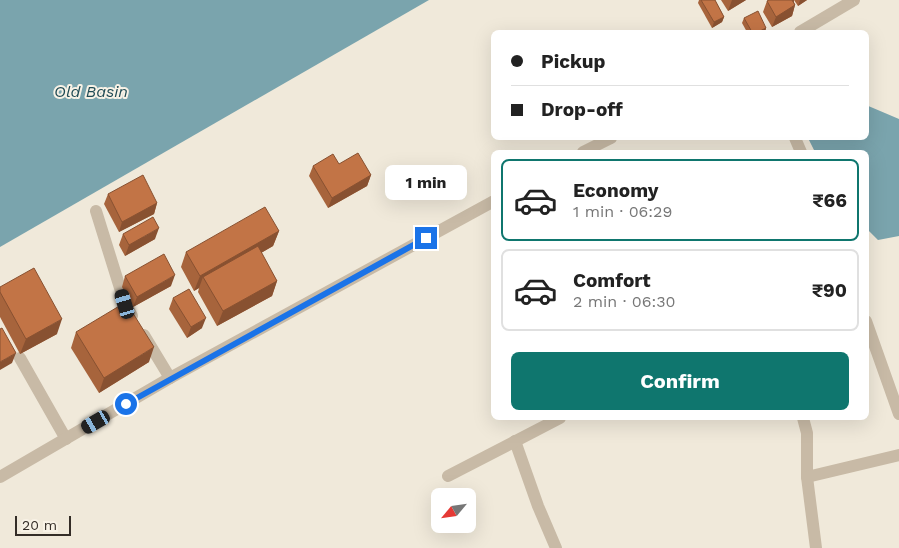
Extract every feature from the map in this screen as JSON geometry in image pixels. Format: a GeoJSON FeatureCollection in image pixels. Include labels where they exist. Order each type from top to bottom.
{"type":"FeatureCollection","features":[{"type":"Feature","properties":{"kind":"street"},"geometry":{"type":"LineString","coordinates":[[803,30],[854,0]]}},
{"type":"Feature","properties":{"kind":"street"},"geometry":{"type":"LineString","coordinates":[[587,150],[607,140]]}},
{"type":"Feature","properties":{"kind":"street"},"geometry":{"type":"LineString","coordinates":[[0,477],[170,378],[491,203]]}},
{"type":"Feature","properties":{"kind":"street"},"geometry":{"type":"LineString","coordinates":[[96,211],[125,304],[170,378]]}},
{"type":"Feature","properties":{"kind":"street"},"geometry":{"type":"LineString","coordinates":[[869,329],[899,414]]}},
{"type":"Feature","properties":{"kind":"street"},"geometry":{"type":"LineString","coordinates":[[20,358],[66,439]]}},
{"type":"Feature","properties":{"kind":"street"},"geometry":{"type":"LineString","coordinates":[[448,476],[556,420]]}},
{"type":"Feature","properties":{"kind":"street"},"geometry":{"type":"LineString","coordinates":[[804,420],[807,433],[807,477],[816,548]]}},
{"type":"Feature","properties":{"kind":"street"},"geometry":{"type":"LineString","coordinates":[[516,441],[538,506],[556,548]]}},
{"type":"Feature","properties":{"kind":"street"},"geometry":{"type":"LineString","coordinates":[[807,477],[899,455]]}},
{"type":"Feature","properties":{"kind":"water","name":"Old Basin"},"geometry":{"type":"Polygon","coordinates":[[[0,0],[429,0],[0,247],[0,0]]]}},
{"type":"Feature","properties":{"kind":"water"},"geometry":{"type":"Polygon","coordinates":[[[869,106],[899,119],[899,236],[878,240],[869,231],[869,150],[814,150],[809,140],[869,140],[869,106]]]}},
{"type":"Feature","properties":{"kind":"building"},"geometry":{"type":"Polygon","coordinates":[[[701,0],[715,0],[724,17],[714,22],[701,0]]]}},
{"type":"Feature","properties":{"kind":"building"},"geometry":{"type":"Polygon","coordinates":[[[792,0],[795,5],[776,17],[767,1],[792,0]]]}},
{"type":"Feature","properties":{"kind":"building"},"geometry":{"type":"Polygon","coordinates":[[[758,11],[766,28],[751,30],[744,18],[758,11]]]}},
{"type":"Feature","properties":{"kind":"building"},"geometry":{"type":"Polygon","coordinates":[[[358,153],[371,175],[332,198],[313,166],[333,154],[339,164],[358,153]]]}},
{"type":"Feature","properties":{"kind":"building"},"geometry":{"type":"Polygon","coordinates":[[[143,175],[157,203],[122,222],[108,194],[143,175]]]}},
{"type":"Feature","properties":{"kind":"building"},"geometry":{"type":"Polygon","coordinates":[[[265,207],[279,231],[200,276],[186,252],[265,207]]]}},
{"type":"Feature","properties":{"kind":"building"},"geometry":{"type":"Polygon","coordinates":[[[153,217],[159,228],[129,245],[123,234],[153,217]]]}},
{"type":"Feature","properties":{"kind":"building"},"geometry":{"type":"Polygon","coordinates":[[[258,246],[277,281],[223,311],[203,277],[258,246]]]}},
{"type":"Feature","properties":{"kind":"building"},"geometry":{"type":"Polygon","coordinates":[[[164,254],[175,275],[137,297],[125,276],[164,254]]]}},
{"type":"Feature","properties":{"kind":"building"},"geometry":{"type":"Polygon","coordinates":[[[34,268],[62,319],[26,339],[0,292],[0,287],[34,268]]]}},
{"type":"Feature","properties":{"kind":"building"},"geometry":{"type":"Polygon","coordinates":[[[189,289],[206,318],[191,327],[173,298],[189,289]]]}},
{"type":"Feature","properties":{"kind":"building"},"geometry":{"type":"Polygon","coordinates":[[[126,302],[154,347],[104,378],[76,332],[126,302]]]}},
{"type":"Feature","properties":{"kind":"building"},"geometry":{"type":"Polygon","coordinates":[[[2,328],[16,353],[0,362],[0,329],[2,328]]]}},
{"type":"Feature","properties":{"kind":"route"},"geometry":{"type":"LineString","coordinates":[[126,404],[426,238]]}}]}
